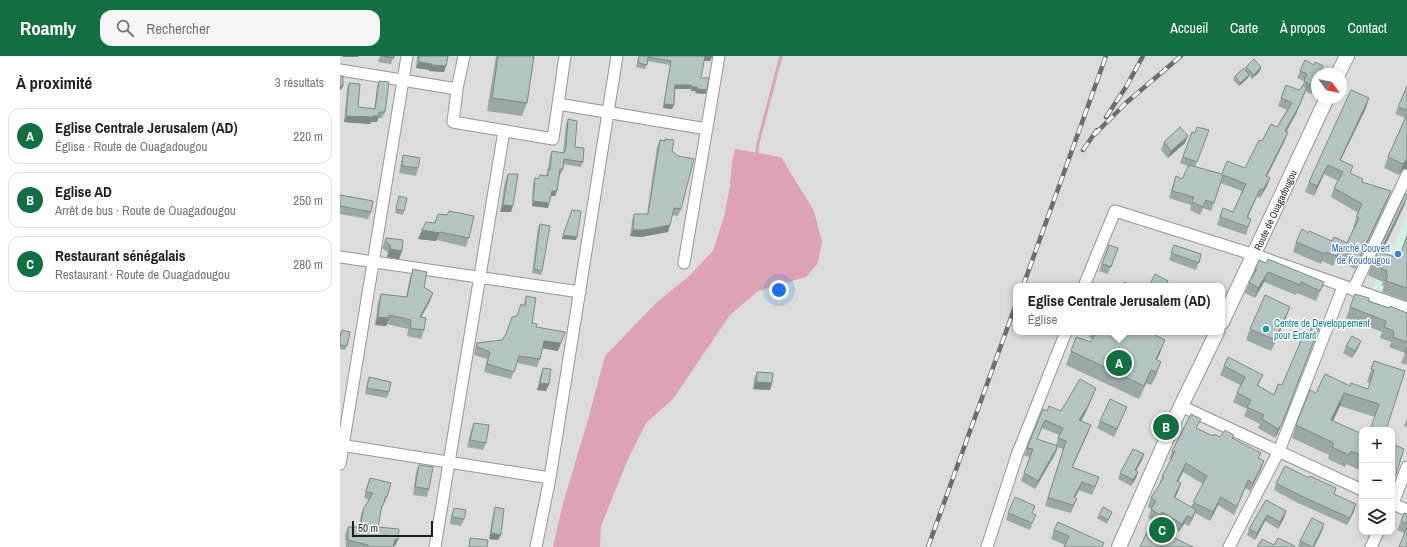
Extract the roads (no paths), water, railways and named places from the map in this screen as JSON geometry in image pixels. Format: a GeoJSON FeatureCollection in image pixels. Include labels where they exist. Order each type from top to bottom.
{"type":"FeatureCollection","features":[{"type":"Feature","properties":{"kind":"street"},"geometry":{"type":"LineString","coordinates":[[340,464],[406,56]]}},
{"type":"Feature","properties":{"kind":"street"},"geometry":{"type":"LineString","coordinates":[[464,56],[457,89],[453,122],[553,139],[565,56]]}},
{"type":"Feature","properties":{"kind":"street"},"geometry":{"type":"LineString","coordinates":[[536,547],[550,478],[617,56]]}},
{"type":"Feature","properties":{"kind":"street"},"geometry":{"type":"LineString","coordinates":[[684,263],[719,56]]}},
{"type":"Feature","properties":{"kind":"street"},"geometry":{"type":"LineString","coordinates":[[1341,68],[1347,56]]}},
{"type":"Feature","properties":{"kind":"street"},"geometry":{"type":"LineString","coordinates":[[340,70],[457,89]]}},
{"type":"Feature","properties":{"kind":"street"},"geometry":{"type":"LineString","coordinates":[[558,104],[707,129]]}},
{"type":"Feature","properties":{"kind":"street","name":"Route de Ouagadougou"},"geometry":{"type":"LineString","coordinates":[[1225,316],[1324,104]]}},
{"type":"Feature","properties":{"kind":"street"},"geometry":{"type":"LineString","coordinates":[[435,547],[504,130]]}},
{"type":"Feature","properties":{"kind":"street"},"geometry":{"type":"LineString","coordinates":[[1229,547],[1279,451],[1348,288],[1407,175]]}},
{"type":"Feature","properties":{"kind":"street"},"geometry":{"type":"LineString","coordinates":[[1085,283],[1116,211],[1255,254],[1407,308]]}},
{"type":"Feature","properties":{"kind":"street"},"geometry":{"type":"LineString","coordinates":[[340,257],[580,292]]}},
{"type":"Feature","properties":{"kind":"street"},"geometry":{"type":"LineString","coordinates":[[987,547],[1017,455],[1065,335]]}},
{"type":"Feature","properties":{"kind":"street"},"geometry":{"type":"LineString","coordinates":[[1119,547],[1181,406],[1216,335]]}},
{"type":"Feature","properties":{"kind":"street"},"geometry":{"type":"LineString","coordinates":[[1181,406],[1359,489]]}},
{"type":"Feature","properties":{"kind":"street"},"geometry":{"type":"LineString","coordinates":[[342,446],[550,478]]}},
{"type":"Feature","properties":{"kind":"street"},"geometry":{"type":"LineString","coordinates":[[1394,499],[1407,466]]}},
{"type":"Feature","properties":{"kind":"street"},"geometry":{"type":"LineString","coordinates":[[1395,506],[1407,510]]}},
{"type":"Feature","properties":{"kind":"street"},"geometry":{"type":"LineString","coordinates":[[1370,547],[1376,535]]}},
{"type":"Feature","properties":{"kind":"waterway"},"geometry":{"type":"LineString","coordinates":[[757,152],[758,143],[781,56]]}},
{"type":"Feature","properties":{"kind":"railway"},"geometry":{"type":"LineString","coordinates":[[1024,283],[1106,56]]}},
{"type":"Feature","properties":{"kind":"railway"},"geometry":{"type":"LineString","coordinates":[[1106,117],[1126,87],[1143,56]]}},
{"type":"Feature","properties":{"kind":"railway"},"geometry":{"type":"LineString","coordinates":[[1094,135],[1127,102],[1181,56]]}},
{"type":"Feature","properties":{"kind":"railway"},"geometry":{"type":"LineString","coordinates":[[1083,150],[1097,130]]}},
{"type":"Feature","properties":{"kind":"railway"},"geometry":{"type":"LineString","coordinates":[[928,547],[1013,312]]}},
{"type":"Feature","properties":{"kind":"place","name":"Marché Couvert de Koudougou"},"geometry":{"type":"Point","coordinates":[1398,254]}},
{"type":"Feature","properties":{"kind":"place","name":"Centre de Developpement pour Enfant"},"geometry":{"type":"Point","coordinates":[1266,329]}},
{"type":"Feature","properties":{"kind":"place","name":"Eglise Centrale Jerusalem (AD)"},"geometry":{"type":"Point","coordinates":[1119,363]}},
{"type":"Feature","properties":{"kind":"place","name":"Eglise AD"},"geometry":{"type":"Point","coordinates":[1166,427]}},
{"type":"Feature","properties":{"kind":"place","name":"Restaurant sénégalais"},"geometry":{"type":"Point","coordinates":[1162,530]}}]}
